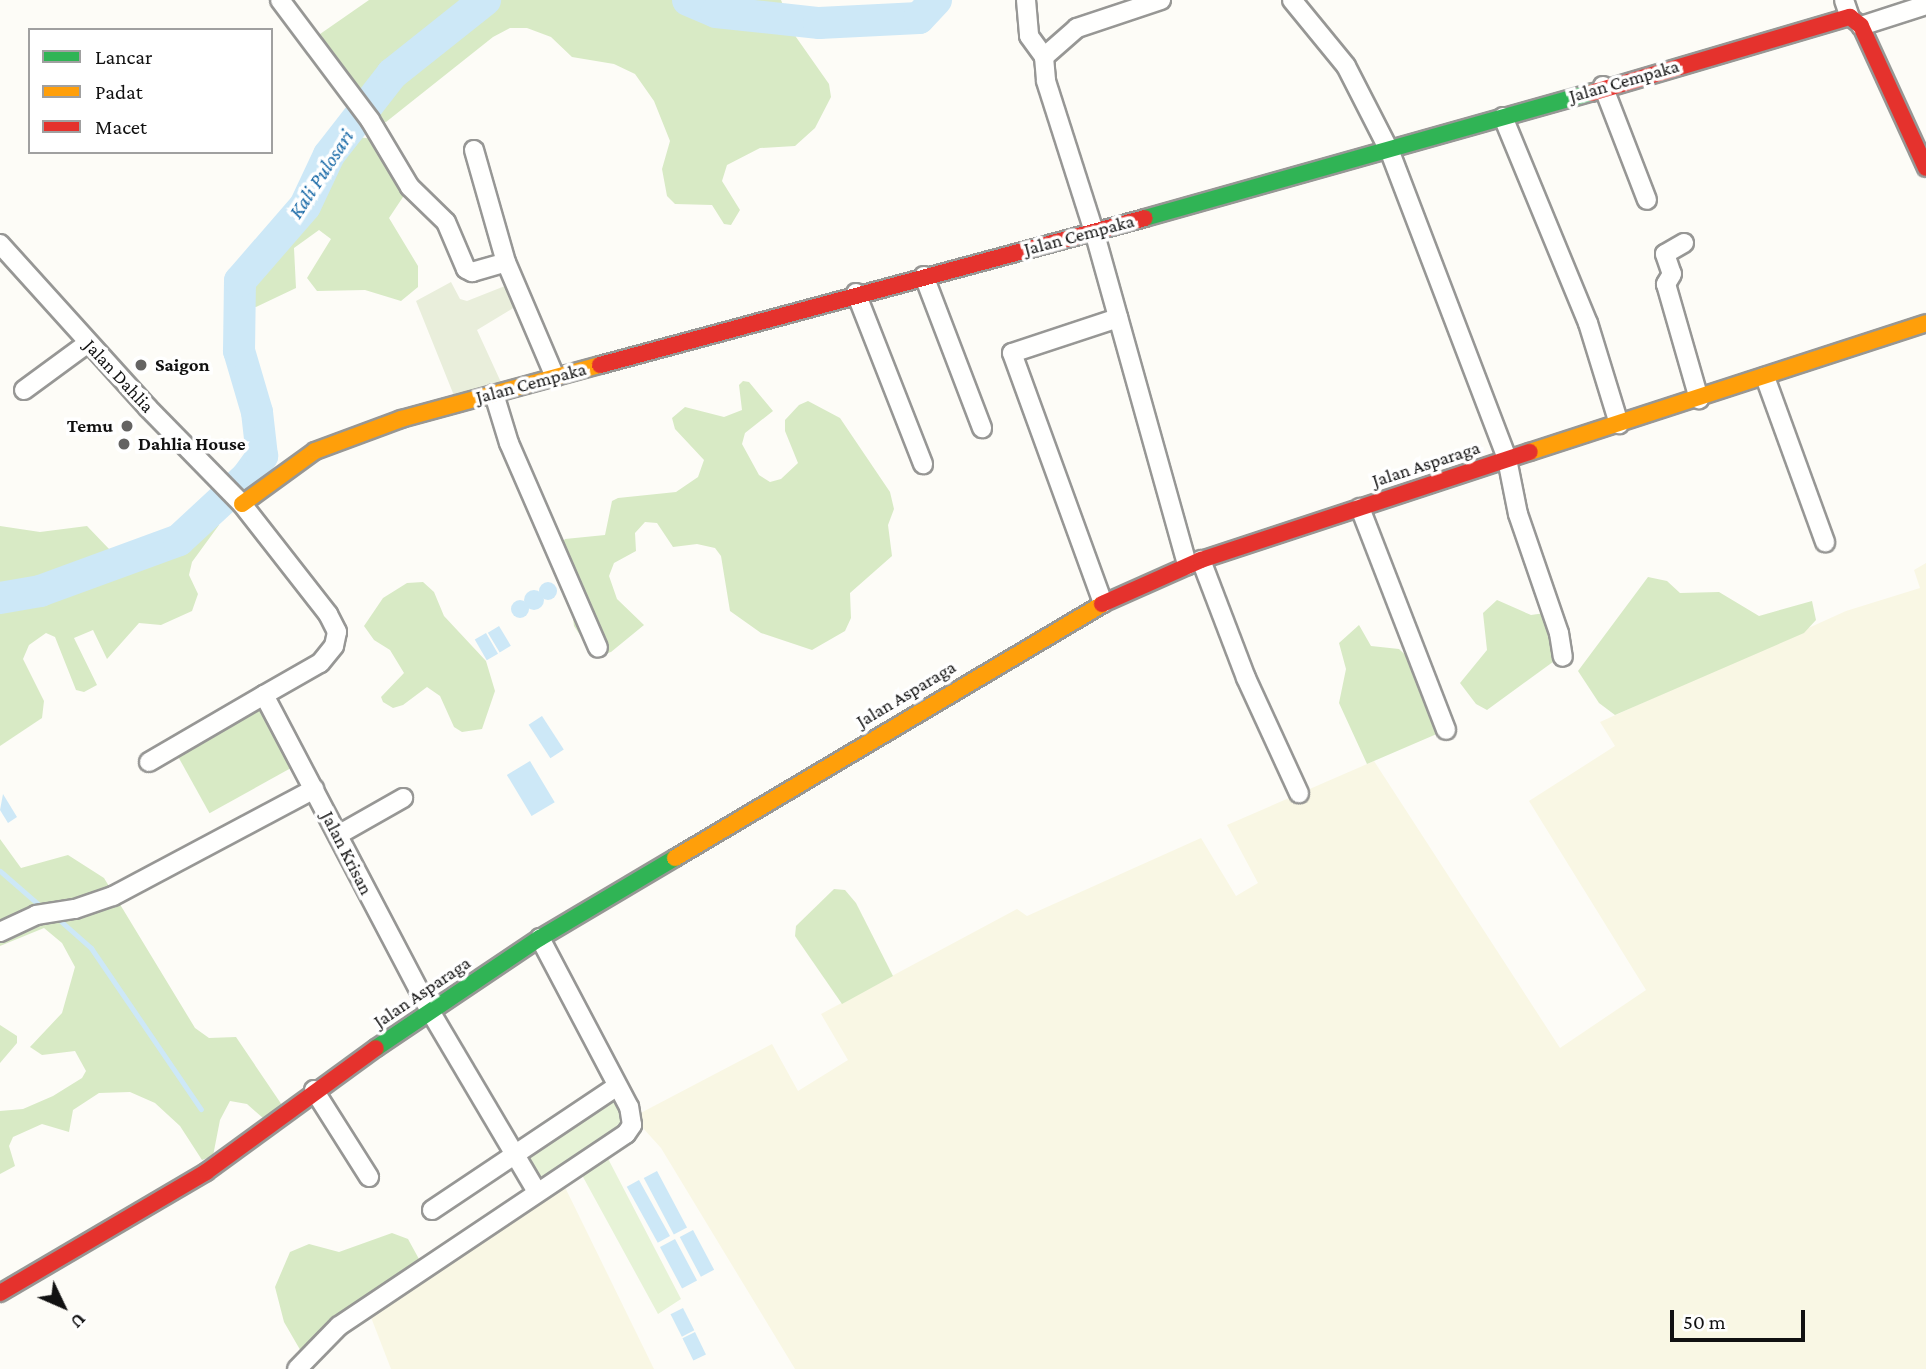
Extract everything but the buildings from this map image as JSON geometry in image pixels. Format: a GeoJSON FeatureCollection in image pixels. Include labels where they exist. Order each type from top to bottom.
{"type":"FeatureCollection","features":[{"type":"Feature","properties":{"kind":"street"},"geometry":{"type":"LineString","coordinates":[[280,0],[370,120],[410,187],[446,222],[466,269],[472,272],[506,262]]}},
{"type":"Feature","properties":{"kind":"street"},"geometry":{"type":"LineString","coordinates":[[1026,0],[1029,36],[1044,57],[1046,81],[1194,563],[1299,793]]}},
{"type":"Feature","properties":{"kind":"street"},"geometry":{"type":"LineString","coordinates":[[1044,57],[1077,28],[1161,0]]}},
{"type":"Feature","properties":{"kind":"street"},"geometry":{"type":"LineString","coordinates":[[1292,0],[1346,66],[1390,152],[1507,459],[1518,514],[1559,633],[1563,657]]}},
{"type":"Feature","properties":{"kind":"street","name":"Jalan Cempaka"},"geometry":{"type":"LineString","coordinates":[[232,494],[336,442],[494,394],[856,293],[1390,152],[1603,86],[1852,14],[1926,5]]}},
{"type":"Feature","properties":{"kind":"street"},"geometry":{"type":"LineString","coordinates":[[1852,14],[1926,168]]}},
{"type":"Feature","properties":{"kind":"street"},"geometry":{"type":"LineString","coordinates":[[1603,86],[1647,200]]}},
{"type":"Feature","properties":{"kind":"street"},"geometry":{"type":"LineString","coordinates":[[1503,117],[1588,323],[1619,424]]}},
{"type":"Feature","properties":{"kind":"street"},"geometry":{"type":"LineString","coordinates":[[474,150],[506,262],[555,377]]}},
{"type":"Feature","properties":{"kind":"street"},"geometry":{"type":"LineString","coordinates":[[1684,243],[1665,254],[1672,274],[1666,284],[1699,398]]}},
{"type":"Feature","properties":{"kind":"street","name":"Jalan Dahlia"},"geometry":{"type":"LineString","coordinates":[[0,244],[88,343],[232,494]]}},
{"type":"Feature","properties":{"kind":"street"},"geometry":{"type":"LineString","coordinates":[[923,276],[982,428]]}},
{"type":"Feature","properties":{"kind":"street"},"geometry":{"type":"LineString","coordinates":[[856,293],[923,464]]}},
{"type":"Feature","properties":{"kind":"street"},"geometry":{"type":"LineString","coordinates":[[1103,603],[1012,353],[1118,318]]}},
{"type":"Feature","properties":{"kind":"street","name":"Jalan Asparaga"},"geometry":{"type":"LineString","coordinates":[[0,1293],[206,1172],[314,1090],[540,938],[1103,603],[1194,563],[1926,323]]}},
{"type":"Feature","properties":{"kind":"street"},"geometry":{"type":"LineString","coordinates":[[23,390],[88,343]]}},
{"type":"Feature","properties":{"kind":"street"},"geometry":{"type":"LineString","coordinates":[[1765,377],[1825,542]]}},
{"type":"Feature","properties":{"kind":"street"},"geometry":{"type":"LineString","coordinates":[[494,394],[509,443],[598,648]]}},
{"type":"Feature","properties":{"kind":"street"},"geometry":{"type":"LineString","coordinates":[[149,762],[320,663],[334,646],[337,632],[328,614],[232,494]]}},
{"type":"Feature","properties":{"kind":"street"},"geometry":{"type":"LineString","coordinates":[[1360,508],[1446,730]]}},
{"type":"Feature","properties":{"kind":"street","name":"Jalan Krisan"},"geometry":{"type":"LineString","coordinates":[[264,695],[430,1011],[537,1192]]}},
{"type":"Feature","properties":{"kind":"street"},"geometry":{"type":"LineString","coordinates":[[0,932],[36,915],[56,909],[75,909],[113,896],[314,789]]}},
{"type":"Feature","properties":{"kind":"street"},"geometry":{"type":"LineString","coordinates":[[338,835],[403,798]]}},
{"type":"Feature","properties":{"kind":"street"},"geometry":{"type":"LineString","coordinates":[[297,1369],[339,1325],[626,1134],[633,1117],[540,938]]}},
{"type":"Feature","properties":{"kind":"street"},"geometry":{"type":"LineString","coordinates":[[432,1210],[617,1086]]}},
{"type":"Feature","properties":{"kind":"street"},"geometry":{"type":"LineString","coordinates":[[314,1090],[369,1177]]}},
{"type":"Feature","properties":{"kind":"shaded area"},"geometry":{"type":"Polygon","coordinates":[[[1926,563],[1926,1369],[795,1369],[661,1148],[633,1117],[772,1044],[798,1091],[848,1060],[821,1014],[1017,909],[1027,916],[1201,838],[1236,896],[1258,883],[1227,825],[1374,761],[1560,1048],[1646,990],[1529,801],[1615,746],[1600,722],[1846,611],[1920,588],[1914,570],[1926,563]]]}},
{"type":"Feature","properties":{"kind":"shaded area"},"geometry":{"type":"Polygon","coordinates":[[[560,1177],[654,1369],[391,1369],[367,1307],[560,1177]]]}},
{"type":"Feature","properties":{"kind":"green space"},"geometry":{"type":"Polygon","coordinates":[[[369,0],[781,0],[796,37],[829,84],[831,97],[815,128],[795,146],[760,148],[727,165],[722,181],[740,210],[731,225],[724,224],[712,205],[675,204],[667,196],[662,169],[670,141],[654,101],[635,74],[614,64],[572,57],[551,37],[527,28],[510,28],[493,37],[386,122],[370,120],[310,41],[369,0]]]}},
{"type":"Feature","properties":{"kind":"green space"},"geometry":{"type":"Polygon","coordinates":[[[343,135],[373,139],[405,194],[389,218],[418,266],[418,287],[401,301],[365,290],[317,291],[307,278],[331,239],[319,230],[294,248],[296,288],[256,307],[245,306],[240,300],[240,281],[305,206],[343,135]]]}},
{"type":"Feature","properties":{"kind":"green space"},"geometry":{"type":"Polygon","coordinates":[[[451,282],[460,299],[467,301],[515,282],[523,302],[477,330],[505,391],[457,403],[416,301],[451,282]]]}},
{"type":"Feature","properties":{"kind":"green space"},"geometry":{"type":"Polygon","coordinates":[[[743,381],[749,382],[773,411],[745,433],[742,444],[759,475],[770,482],[781,479],[798,463],[785,431],[785,420],[799,405],[808,401],[840,418],[890,492],[894,509],[888,525],[892,556],[850,593],[851,618],[845,631],[812,650],[761,633],[730,611],[721,556],[715,548],[697,544],[673,547],[657,523],[645,522],[635,533],[636,551],[614,563],[609,576],[617,599],[644,625],[611,652],[601,655],[590,650],[574,626],[570,595],[551,562],[554,553],[565,539],[605,535],[612,501],[618,498],[676,492],[698,477],[704,460],[675,429],[672,418],[685,407],[724,417],[742,410],[739,385],[743,381]]]}},
{"type":"Feature","properties":{"kind":"green space"},"geometry":{"type":"Polygon","coordinates":[[[198,515],[215,518],[219,525],[192,562],[189,575],[198,594],[192,611],[161,625],[139,623],[107,659],[93,630],[74,638],[97,685],[84,692],[76,690],[55,637],[46,633],[29,645],[23,659],[44,701],[42,718],[0,746],[0,526],[40,532],[87,526],[110,550],[120,552],[138,548],[198,515]]]}},
{"type":"Feature","properties":{"kind":"green space"},"geometry":{"type":"Polygon","coordinates":[[[1648,577],[1667,581],[1680,593],[1719,592],[1759,616],[1812,601],[1816,620],[1804,633],[1615,715],[1599,703],[1578,671],[1648,577]]]}},
{"type":"Feature","properties":{"kind":"green space"},"geometry":{"type":"Polygon","coordinates":[[[423,582],[434,592],[444,616],[486,661],[495,691],[482,729],[462,732],[454,727],[440,696],[427,687],[403,705],[393,708],[383,702],[381,697],[404,673],[390,650],[374,640],[364,626],[383,598],[407,583],[423,582]]]}},
{"type":"Feature","properties":{"kind":"green space"},"geometry":{"type":"Polygon","coordinates":[[[1497,600],[1531,615],[1552,612],[1557,659],[1487,710],[1476,704],[1460,683],[1487,650],[1483,613],[1497,600]]]}},
{"type":"Feature","properties":{"kind":"green space"},"geometry":{"type":"Polygon","coordinates":[[[1359,625],[1371,646],[1399,649],[1417,666],[1446,730],[1367,764],[1339,703],[1346,669],[1339,643],[1359,625]]]}},
{"type":"Feature","properties":{"kind":"green space"},"geometry":{"type":"Polygon","coordinates":[[[264,695],[301,762],[209,813],[172,746],[264,695]]]}},
{"type":"Feature","properties":{"kind":"green space"},"geometry":{"type":"Polygon","coordinates":[[[0,839],[21,868],[68,855],[104,878],[195,1028],[209,1038],[236,1037],[286,1111],[263,1118],[247,1104],[230,1101],[220,1120],[213,1156],[202,1160],[180,1126],[155,1103],[130,1092],[99,1093],[73,1110],[69,1132],[42,1124],[13,1137],[9,1146],[15,1166],[0,1174],[0,1111],[23,1109],[53,1096],[82,1078],[86,1071],[75,1051],[42,1055],[30,1047],[62,1013],[75,967],[62,943],[44,928],[0,946],[0,839]]]}},
{"type":"Feature","properties":{"kind":"green space"},"geometry":{"type":"Polygon","coordinates":[[[834,889],[845,890],[856,903],[893,976],[842,1004],[795,936],[796,926],[834,889]]]}},
{"type":"Feature","properties":{"kind":"green space"},"geometry":{"type":"Polygon","coordinates":[[[0,1025],[17,1036],[17,1043],[0,1063],[0,1025]]]}},
{"type":"Feature","properties":{"kind":"green space"},"geometry":{"type":"Polygon","coordinates":[[[617,1086],[633,1117],[603,1149],[681,1299],[658,1314],[577,1166],[537,1192],[515,1155],[617,1086]]]}},
{"type":"Feature","properties":{"kind":"green space"},"geometry":{"type":"Polygon","coordinates":[[[392,1233],[408,1239],[425,1270],[306,1360],[284,1322],[275,1287],[290,1252],[309,1244],[339,1252],[392,1233]]]}},
{"type":"Feature","properties":{"kind":"water"},"geometry":{"type":"Polygon","coordinates":[[[544,582],[552,582],[557,591],[555,598],[544,600],[539,595],[539,587],[544,582]]]}},
{"type":"Feature","properties":{"kind":"water"},"geometry":{"type":"Polygon","coordinates":[[[534,590],[541,593],[544,600],[541,607],[534,610],[527,607],[524,600],[527,593],[534,590]]]}},
{"type":"Feature","properties":{"kind":"water"},"geometry":{"type":"Polygon","coordinates":[[[516,600],[524,600],[529,609],[527,616],[516,618],[511,613],[511,605],[516,600]]]}},
{"type":"Feature","properties":{"kind":"water"},"geometry":{"type":"Polygon","coordinates":[[[499,626],[511,646],[500,652],[488,633],[499,626]]]}},
{"type":"Feature","properties":{"kind":"water"},"geometry":{"type":"Polygon","coordinates":[[[486,633],[498,654],[487,660],[475,640],[486,633]]]}},
{"type":"Feature","properties":{"kind":"water"},"geometry":{"type":"Polygon","coordinates":[[[542,716],[564,750],[550,758],[529,725],[542,716]]]}},
{"type":"Feature","properties":{"kind":"water"},"geometry":{"type":"Polygon","coordinates":[[[530,761],[555,802],[532,816],[507,775],[530,761]]]}},
{"type":"Feature","properties":{"kind":"water"},"geometry":{"type":"Polygon","coordinates":[[[3,794],[17,817],[8,823],[0,810],[3,794]]]}},
{"type":"Feature","properties":{"kind":"water"},"geometry":{"type":"Polygon","coordinates":[[[657,1171],[687,1228],[674,1235],[644,1178],[657,1171]]]}},
{"type":"Feature","properties":{"kind":"water"},"geometry":{"type":"Polygon","coordinates":[[[639,1180],[670,1236],[658,1243],[627,1187],[639,1180]]]}},
{"type":"Feature","properties":{"kind":"water"},"geometry":{"type":"Polygon","coordinates":[[[693,1230],[714,1270],[701,1277],[680,1237],[693,1230]]]}},
{"type":"Feature","properties":{"kind":"water"},"geometry":{"type":"Polygon","coordinates":[[[675,1239],[697,1280],[682,1288],[660,1247],[675,1239]]]}},
{"type":"Feature","properties":{"kind":"water"},"geometry":{"type":"Polygon","coordinates":[[[683,1308],[694,1330],[682,1337],[671,1314],[683,1308]]]}},
{"type":"Feature","properties":{"kind":"water"},"geometry":{"type":"Polygon","coordinates":[[[695,1332],[706,1354],[693,1361],[682,1338],[695,1332]]]}},
{"type":"Feature","properties":{"kind":"waterway","name":"Kali Pulosari"},"geometry":{"type":"LineString","coordinates":[[0,598],[40,591],[179,540],[247,477],[262,456],[257,412],[239,351],[240,281],[305,206],[329,155],[392,74],[485,0]]}},
{"type":"Feature","properties":{"kind":"waterway","name":"Kali Pulosari"},"geometry":{"type":"LineString","coordinates":[[688,0],[716,12],[819,23],[919,18],[936,0]]}},
{"type":"Feature","properties":{"kind":"waterway"},"geometry":{"type":"LineString","coordinates":[[0,871],[45,910]]}},
{"type":"Feature","properties":{"kind":"waterway"},"geometry":{"type":"LineString","coordinates":[[56,917],[91,948],[201,1109]]}},
{"type":"Feature","properties":{"kind":"traffic: fast"},"geometry":{"type":"LineString","coordinates":[[1145,218],[1591,93]]}},
{"type":"Feature","properties":{"kind":"traffic: fast"},"geometry":{"type":"LineString","coordinates":[[376,1048],[540,938],[675,858]]}},
{"type":"Feature","properties":{"kind":"traffic: slow"},"geometry":{"type":"LineString","coordinates":[[1530,452],[1926,323]]}},
{"type":"Feature","properties":{"kind":"traffic: slow"},"geometry":{"type":"LineString","coordinates":[[242,504],[315,451],[401,419],[600,365]]}},
{"type":"Feature","properties":{"kind":"traffic: slow"},"geometry":{"type":"LineString","coordinates":[[675,858],[1102,604]]}},
{"type":"Feature","properties":{"kind":"traffic: jam"},"geometry":{"type":"LineString","coordinates":[[1591,93],[1850,17],[1861,26],[1926,168]]}},
{"type":"Feature","properties":{"kind":"traffic: jam"},"geometry":{"type":"LineString","coordinates":[[600,365],[1145,218]]}},
{"type":"Feature","properties":{"kind":"traffic: jam"},"geometry":{"type":"LineString","coordinates":[[1102,604],[1201,560],[1530,452]]}},
{"type":"Feature","properties":{"kind":"traffic: jam"},"geometry":{"type":"LineString","coordinates":[[0,1293],[206,1172],[376,1048]]}},
{"type":"Feature","properties":{"kind":"place","name":"Saigon"},"geometry":{"type":"Point","coordinates":[141,365]}},
{"type":"Feature","properties":{"kind":"place","name":"Temu"},"geometry":{"type":"Point","coordinates":[127,426]}},
{"type":"Feature","properties":{"kind":"place","name":"Dahlia House"},"geometry":{"type":"Point","coordinates":[124,444]}}]}
